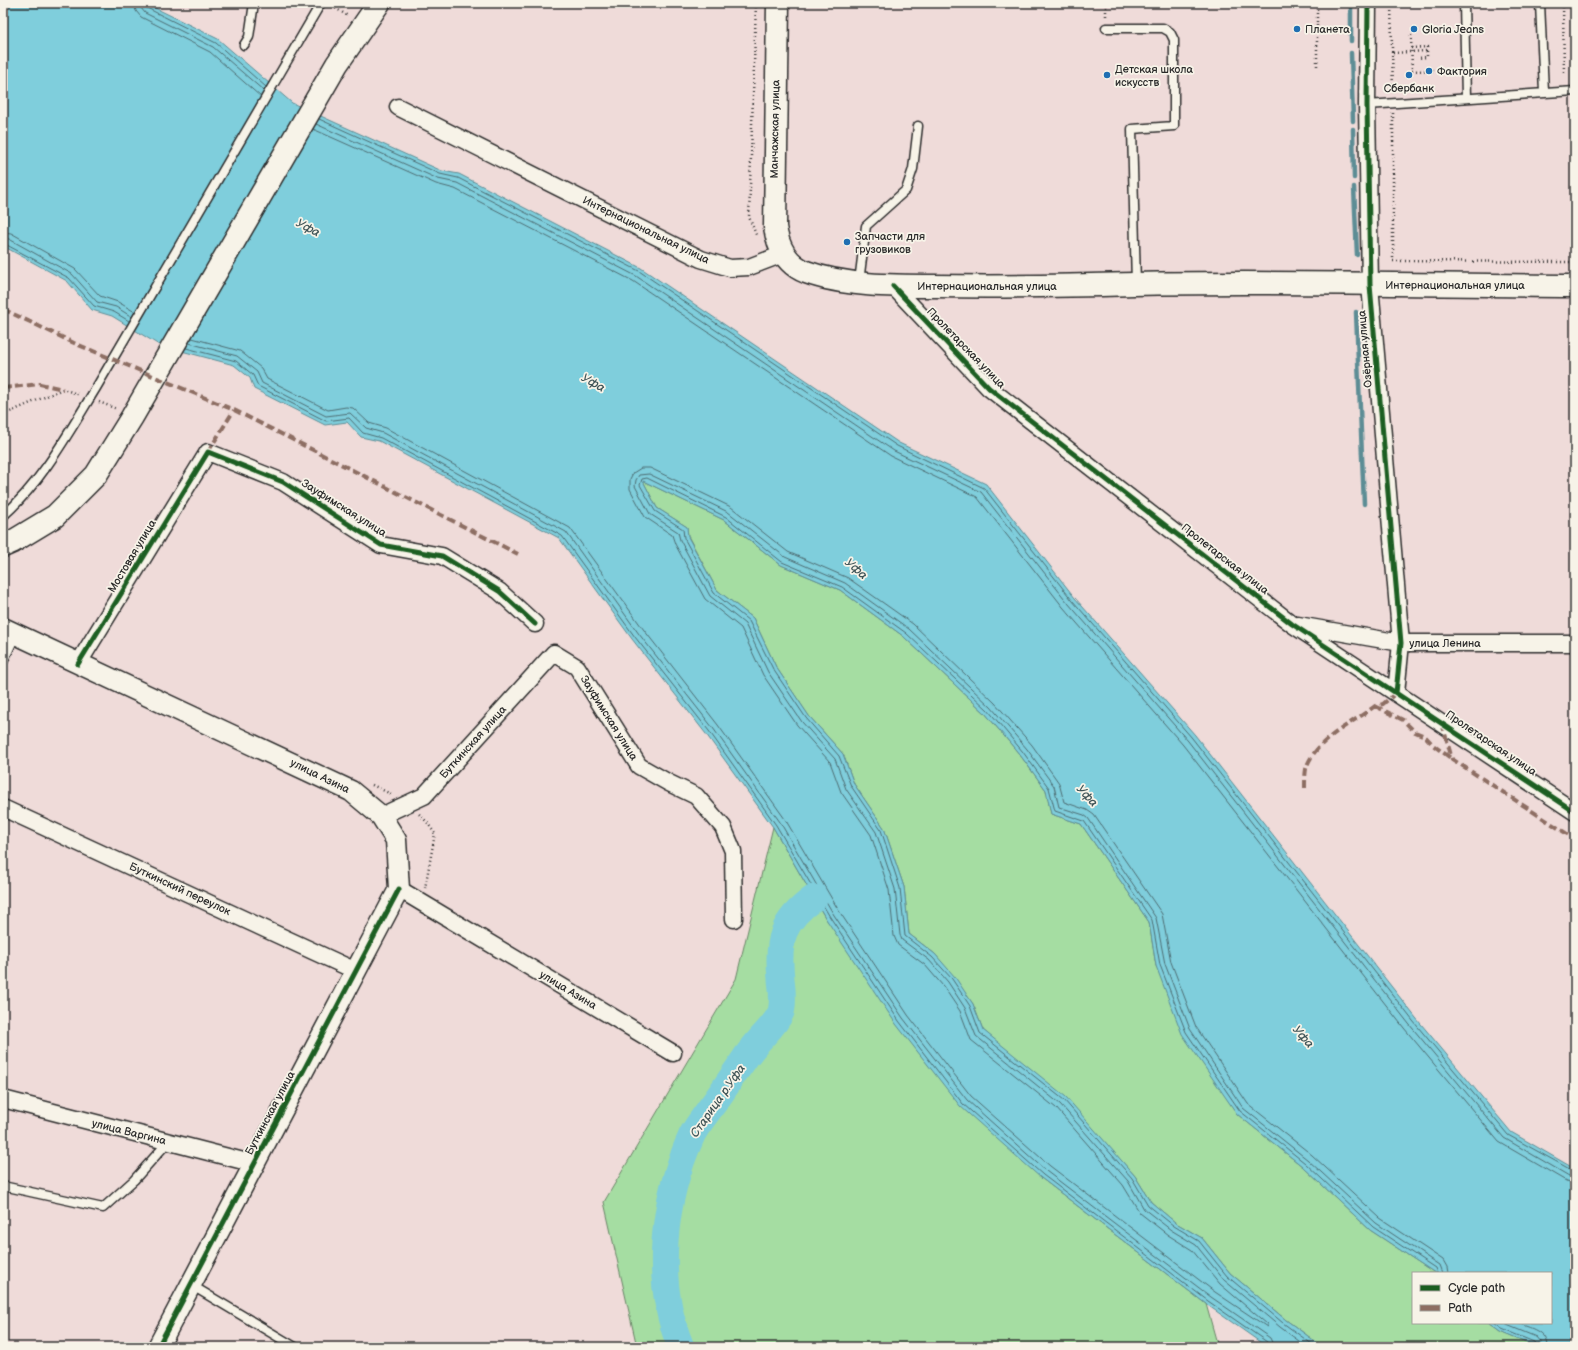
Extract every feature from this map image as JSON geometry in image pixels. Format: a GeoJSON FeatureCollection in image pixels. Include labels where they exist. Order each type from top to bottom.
{"type":"FeatureCollection","features":[{"type":"Feature","properties":{"kind":"main road"},"geometry":{"type":"LineString","coordinates":[[3,546],[55,516],[96,475],[126,413],[336,64],[379,3]]}},
{"type":"Feature","properties":{"kind":"main road","name":"Манчажская улица"},"geometry":{"type":"LineString","coordinates":[[774,257],[777,241],[774,196],[778,3]]}},
{"type":"Feature","properties":{"kind":"main road","name":"Интернациональная улица"},"geometry":{"type":"LineString","coordinates":[[774,257],[793,264],[804,271],[834,279],[893,286],[1009,288],[1136,284],[1575,286]]}},
{"type":"Feature","properties":{"kind":"street","name":"Озёрная улица"},"geometry":{"type":"LineString","coordinates":[[1368,3],[1367,105],[1370,285],[1401,643],[1396,693]]}},
{"type":"Feature","properties":{"kind":"street","name":"Интернациональная улица"},"geometry":{"type":"LineString","coordinates":[[398,107],[701,259],[730,268],[749,267],[774,257]]}},
{"type":"Feature","properties":{"kind":"street","name":"Пролетарская улица"},"geometry":{"type":"LineString","coordinates":[[893,286],[989,388],[1292,624],[1575,812]]}},
{"type":"Feature","properties":{"kind":"street","name":"Зауфимская улица"},"geometry":{"type":"LineString","coordinates":[[202,459],[208,452],[283,482],[381,545],[442,556],[499,591],[535,624]]}},
{"type":"Feature","properties":{"kind":"street","name":"Мостовая улица"},"geometry":{"type":"LineString","coordinates":[[78,664],[202,459]]}},
{"type":"Feature","properties":{"kind":"street","name":"улица Ленина"},"geometry":{"type":"LineString","coordinates":[[1292,624],[1401,643],[1575,643]]}},
{"type":"Feature","properties":{"kind":"street","name":"улица Азина"},"geometry":{"type":"LineString","coordinates":[[10,631],[351,791],[381,816],[396,840],[399,888],[673,1053]]}},
{"type":"Feature","properties":{"kind":"street","name":"Зауфимская улица"},"geometry":{"type":"LineString","coordinates":[[554,653],[577,667],[639,766],[696,796],[723,827],[733,851],[734,919]]}},
{"type":"Feature","properties":{"kind":"street","name":"Буткинская улица"},"geometry":{"type":"LineString","coordinates":[[381,816],[424,796],[554,653]]}},
{"type":"Feature","properties":{"kind":"street","name":"Буткинский переулок"},"geometry":{"type":"LineString","coordinates":[[3,808],[356,971]]}},
{"type":"Feature","properties":{"kind":"street","name":"Буткинская улица"},"geometry":{"type":"LineString","coordinates":[[158,1347],[399,888]]}},
{"type":"Feature","properties":{"kind":"street","name":"улица Варгина"},"geometry":{"type":"LineString","coordinates":[[3,1099],[255,1164]]}},
{"type":"Feature","properties":{"kind":"lane"},"geometry":{"type":"LineString","coordinates":[[244,45],[249,37],[254,3]]}},
{"type":"Feature","properties":{"kind":"lane"},"geometry":{"type":"LineString","coordinates":[[3,516],[21,501],[63,442],[321,3]]}},
{"type":"Feature","properties":{"kind":"lane"},"geometry":{"type":"LineString","coordinates":[[1464,3],[1466,98]]}},
{"type":"Feature","properties":{"kind":"lane"},"geometry":{"type":"LineString","coordinates":[[1540,3],[1544,92]]}},
{"type":"Feature","properties":{"kind":"lane"},"geometry":{"type":"LineString","coordinates":[[1106,28],[1163,28],[1170,32],[1174,40],[1174,126],[1132,129],[1136,284]]}},
{"type":"Feature","properties":{"kind":"lane"},"geometry":{"type":"LineString","coordinates":[[1367,105],[1575,91]]}},
{"type":"Feature","properties":{"kind":"lane"},"geometry":{"type":"LineString","coordinates":[[859,282],[866,226],[906,190],[913,169],[918,126]]}},
{"type":"Feature","properties":{"kind":"lane"},"geometry":{"type":"LineString","coordinates":[[3,662],[10,631]]}},
{"type":"Feature","properties":{"kind":"lane"},"geometry":{"type":"LineString","coordinates":[[3,1186],[103,1208],[134,1180],[168,1142]]}},
{"type":"Feature","properties":{"kind":"lane"},"geometry":{"type":"LineString","coordinates":[[191,1285],[295,1347]]}},
{"type":"Feature","properties":{"kind":"path"},"geometry":{"type":"LineString","coordinates":[[326,3],[348,16],[344,23]]}},
{"type":"Feature","properties":{"kind":"path"},"geometry":{"type":"LineString","coordinates":[[756,3],[749,217],[774,257]]}},
{"type":"Feature","properties":{"kind":"path"},"geometry":{"type":"LineString","coordinates":[[1317,3],[1317,66]]}},
{"type":"Feature","properties":{"kind":"path"},"geometry":{"type":"LineString","coordinates":[[1391,3],[1393,53],[1393,262],[1575,262]]}},
{"type":"Feature","properties":{"kind":"path"},"geometry":{"type":"LineString","coordinates":[[1563,3],[1564,75]]}},
{"type":"Feature","properties":{"kind":"path"},"geometry":{"type":"LineString","coordinates":[[1411,35],[1412,71],[1442,70]]}},
{"type":"Feature","properties":{"kind":"path"},"geometry":{"type":"LineString","coordinates":[[1411,48],[1427,47],[1427,57],[1418,58]]}},
{"type":"Feature","properties":{"kind":"path"},"geometry":{"type":"LineString","coordinates":[[1393,53],[1427,51]]}},
{"type":"Feature","properties":{"kind":"path"},"geometry":{"type":"LineString","coordinates":[[3,415],[63,389],[85,397]]}},
{"type":"Feature","properties":{"kind":"path"},"geometry":{"type":"LineString","coordinates":[[92,399],[126,413]]}},
{"type":"Feature","properties":{"kind":"green space"},"geometry":{"type":"Polygon","coordinates":[[[643,481],[724,520],[781,565],[840,590],[903,636],[985,713],[1020,755],[1046,790],[1051,814],[1081,824],[1149,922],[1156,966],[1237,1114],[1302,1166],[1370,1230],[1433,1272],[1412,1272],[1412,1324],[1489,1324],[1500,1332],[1536,1347],[1323,1347],[1286,1320],[1230,1273],[1202,1238],[1176,1223],[1151,1202],[1135,1176],[1101,1138],[1017,1059],[983,1030],[973,1004],[935,954],[909,934],[904,887],[884,828],[854,784],[843,754],[809,716],[776,667],[753,618],[717,590],[688,536],[687,527],[657,508],[643,481]]]}},
{"type":"Feature","properties":{"kind":"green space"},"geometry":{"type":"Polygon","coordinates":[[[773,827],[826,919],[1041,1178],[1206,1304],[1218,1347],[637,1347],[604,1202],[736,979],[773,827]]]}},
{"type":"Feature","properties":{"kind":"water","name":"Уфа"},"geometry":{"type":"Polygon","coordinates":[[[3,3],[145,3],[218,39],[292,103],[442,171],[459,174],[641,268],[899,443],[986,484],[1075,598],[1195,735],[1416,1018],[1511,1132],[1575,1169],[1575,1347],[1536,1347],[1500,1332],[1489,1324],[1552,1324],[1552,1272],[1433,1272],[1370,1230],[1302,1166],[1237,1114],[1182,1034],[1156,966],[1149,922],[1081,824],[1051,814],[1046,790],[1020,755],[985,713],[903,636],[840,590],[781,565],[724,520],[643,481],[657,508],[687,527],[688,537],[717,590],[753,618],[776,667],[809,716],[843,754],[854,784],[884,828],[904,887],[909,934],[935,954],[955,977],[973,1004],[983,1030],[1066,1097],[1135,1176],[1151,1202],[1176,1223],[1202,1238],[1230,1273],[1286,1320],[1323,1347],[1267,1347],[1206,1304],[1041,1178],[960,1106],[896,1024],[826,919],[773,827],[706,734],[632,639],[559,538],[379,441],[361,437],[347,422],[325,425],[254,389],[250,378],[234,365],[159,345],[112,316],[92,310],[67,281],[3,246],[3,3]]]}},
{"type":"Feature","properties":{"kind":"waterway"},"geometry":{"type":"LineString","coordinates":[[1351,3],[1351,41]]}},
{"type":"Feature","properties":{"kind":"waterway"},"geometry":{"type":"LineString","coordinates":[[1351,53],[1353,121]]}},
{"type":"Feature","properties":{"kind":"waterway"},"geometry":{"type":"LineString","coordinates":[[1353,129],[1354,178]]}},
{"type":"Feature","properties":{"kind":"waterway"},"geometry":{"type":"LineString","coordinates":[[1354,187],[1357,255]]}},
{"type":"Feature","properties":{"kind":"waterway"},"geometry":{"type":"LineString","coordinates":[[1356,312],[1364,504]]}},
{"type":"Feature","properties":{"kind":"waterway","name":"Старица р.Уфа"},"geometry":{"type":"LineString","coordinates":[[681,1347],[672,1322],[667,1295],[665,1268],[665,1240],[668,1212],[674,1185],[682,1159],[696,1128],[745,1058],[781,1012],[783,1000],[780,965],[781,942],[788,923],[803,906],[814,898]]}},
{"type":"Feature","properties":{"kind":"marked path"},"geometry":{"type":"LineString","coordinates":[[3,309],[74,343],[234,410],[518,554]]}},
{"type":"Feature","properties":{"kind":"marked path"},"geometry":{"type":"LineString","coordinates":[[3,388],[40,384],[63,389]]}},
{"type":"Feature","properties":{"kind":"marked path"},"geometry":{"type":"LineString","coordinates":[[208,452],[234,410]]}},
{"type":"Feature","properties":{"kind":"marked path"},"geometry":{"type":"LineString","coordinates":[[1305,788],[1306,769],[1310,759],[1317,749],[1335,733],[1375,706],[1383,704],[1396,693]]}},
{"type":"Feature","properties":{"kind":"marked path"},"geometry":{"type":"LineString","coordinates":[[1375,706],[1403,720],[1415,732],[1425,736],[1433,745],[1452,759]]}},
{"type":"Feature","properties":{"kind":"marked path"},"geometry":{"type":"LineString","coordinates":[[1442,723],[1452,759],[1575,839]]}},
{"type":"Feature","properties":{"kind":"cycle path"},"geometry":{"type":"LineString","coordinates":[[1368,3],[1367,105],[1370,285],[1401,643],[1396,693]]}},
{"type":"Feature","properties":{"kind":"cycle path"},"geometry":{"type":"LineString","coordinates":[[893,286],[989,388],[1292,624],[1575,812]]}},
{"type":"Feature","properties":{"kind":"cycle path"},"geometry":{"type":"LineString","coordinates":[[78,664],[208,452],[283,482],[381,545],[442,556],[499,591],[535,624]]}},
{"type":"Feature","properties":{"kind":"cycle path"},"geometry":{"type":"LineString","coordinates":[[158,1347],[399,889]]}},
{"type":"Feature","properties":{"kind":"place","name":"Планета"},"geometry":{"type":"Point","coordinates":[1297,29]}},
{"type":"Feature","properties":{"kind":"place","name":"Gloria Jeans"},"geometry":{"type":"Point","coordinates":[1414,29]}},
{"type":"Feature","properties":{"kind":"place","name":"Фактория"},"geometry":{"type":"Point","coordinates":[1429,71]}},
{"type":"Feature","properties":{"kind":"place","name":"Детская школа искусств"},"geometry":{"type":"Point","coordinates":[1107,75]}},
{"type":"Feature","properties":{"kind":"place","name":"Сбербанк"},"geometry":{"type":"Point","coordinates":[1409,75]}},
{"type":"Feature","properties":{"kind":"place","name":"Запчасти для грузовиков"},"geometry":{"type":"Point","coordinates":[847,242]}}]}
